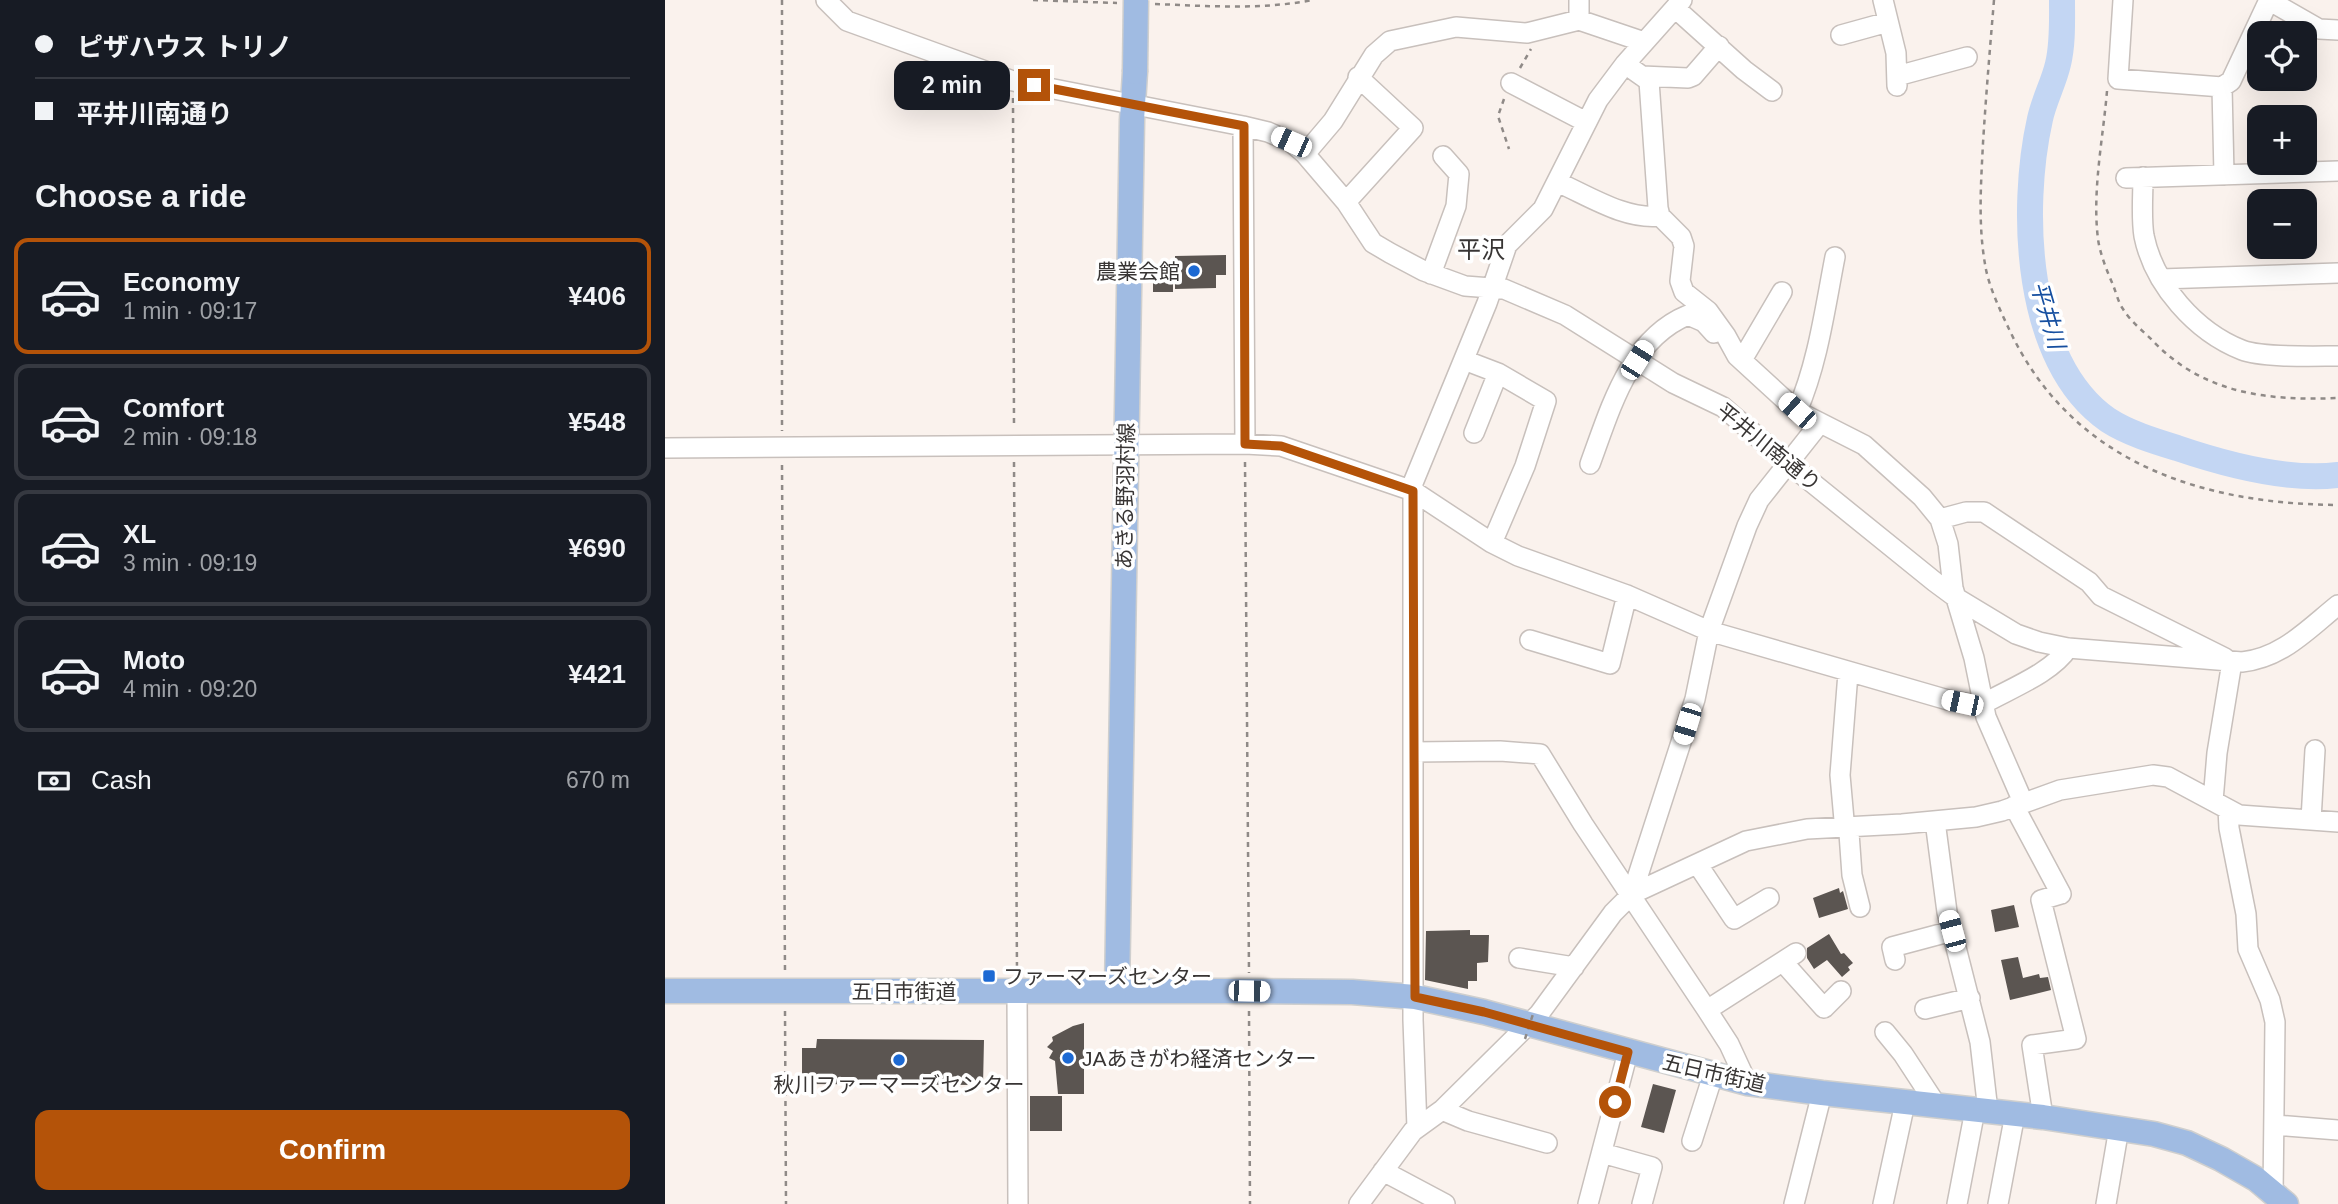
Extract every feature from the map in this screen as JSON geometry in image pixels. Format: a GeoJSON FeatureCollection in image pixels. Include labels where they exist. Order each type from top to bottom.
{"type":"FeatureCollection","features":[{"type":"Feature","properties":{"kind":"main road","name":"あきる野羽村線"},"geometry":{"type":"LineString","coordinates":[[1117,992],[1135,72],[1134,2]]}},
{"type":"Feature","properties":{"kind":"main road","name":"五日市街道"},"geometry":{"type":"LineString","coordinates":[[665,991],[1249,991],[1352,992],[1415,997],[1747,1083],[2043,1117],[2154,1134],[2187,1143],[2221,1158],[2256,1179],[2280,1199]]}},
{"type":"Feature","properties":{"kind":"street","name":"平井川南通り"},"geometry":{"type":"LineString","coordinates":[[826,0],[847,21],[1013,81],[1244,126],[1291,142],[1305,154],[1346,202],[1373,243],[1431,274],[1465,286],[1504,289],[1565,315],[1673,383],[1723,407],[1789,464],[1958,599],[2016,634],[2068,648],[2232,662],[2254,661],[2268,657],[2292,643],[2338,605]]}},
{"type":"Feature","properties":{"kind":"street"},"geometry":{"type":"LineString","coordinates":[[1579,0],[1579,20]]}},
{"type":"Feature","properties":{"kind":"street"},"geometry":{"type":"LineString","coordinates":[[1882,0],[1896,52],[1897,81],[1967,57]]}},
{"type":"Feature","properties":{"kind":"street"},"geometry":{"type":"LineString","coordinates":[[2123,0],[2118,79],[2222,87],[2231,81],[2269,0],[2319,29],[2338,30]]}},
{"type":"Feature","properties":{"kind":"street"},"geometry":{"type":"LineString","coordinates":[[1417,1128],[1413,483],[1464,360],[1507,245],[1537,218],[1598,100],[1625,64],[1678,4],[1744,70],[1772,92]]}},
{"type":"Feature","properties":{"kind":"street"},"geometry":{"type":"LineString","coordinates":[[1305,154],[1333,121],[1374,55],[1390,41],[1456,27],[1527,33],[1579,20],[1644,42]]}},
{"type":"Feature","properties":{"kind":"street"},"geometry":{"type":"LineString","coordinates":[[1841,35],[1888,22]]}},
{"type":"Feature","properties":{"kind":"street"},"geometry":{"type":"LineString","coordinates":[[1642,76],[1688,78],[1693,76],[1719,46]]}},
{"type":"Feature","properties":{"kind":"street"},"geometry":{"type":"LineString","coordinates":[[1625,64],[1649,81],[1660,216],[1681,237],[1684,246],[1680,281],[1684,292],[1708,311],[1739,358]]}},
{"type":"Feature","properties":{"kind":"street"},"geometry":{"type":"LineString","coordinates":[[1346,202],[1413,128],[1358,77]]}},
{"type":"Feature","properties":{"kind":"street"},"geometry":{"type":"LineString","coordinates":[[1511,83],[1586,122]]}},
{"type":"Feature","properties":{"kind":"street"},"geometry":{"type":"LineString","coordinates":[[2222,87],[2224,175]]}},
{"type":"Feature","properties":{"kind":"street"},"geometry":{"type":"LineString","coordinates":[[1244,126],[1245,444]]}},
{"type":"Feature","properties":{"kind":"street"},"geometry":{"type":"LineString","coordinates":[[1431,274],[1456,206],[1459,174],[1443,156]]}},
{"type":"Feature","properties":{"kind":"street"},"geometry":{"type":"LineString","coordinates":[[2338,171],[2134,177],[2144,236],[2161,279],[2176,301],[2210,333],[2244,351],[2338,356]]}},
{"type":"Feature","properties":{"kind":"street"},"geometry":{"type":"LineString","coordinates":[[1557,182],[1607,205],[1647,218],[1660,216]]}},
{"type":"Feature","properties":{"kind":"street"},"geometry":{"type":"LineString","coordinates":[[1797,411],[1804,395],[1835,257]]}},
{"type":"Feature","properties":{"kind":"street"},"geometry":{"type":"LineString","coordinates":[[2161,279],[2338,272]]}},
{"type":"Feature","properties":{"kind":"street"},"geometry":{"type":"LineString","coordinates":[[1739,358],[1782,292]]}},
{"type":"Feature","properties":{"kind":"street"},"geometry":{"type":"LineString","coordinates":[[1590,464],[1617,391],[1650,339],[1688,315],[1704,322],[1797,411],[1864,445],[1922,497],[1940,519],[1948,544],[1953,587],[1974,658],[1986,717],[2018,804],[2061,894],[2041,900],[2076,1039],[2032,1045],[2043,1117]]}},
{"type":"Feature","properties":{"kind":"street"},"geometry":{"type":"LineString","coordinates":[[1464,360],[1498,373],[1546,401],[1525,466],[1492,543]]}},
{"type":"Feature","properties":{"kind":"street"},"geometry":{"type":"LineString","coordinates":[[1474,433],[1498,373]]}},
{"type":"Feature","properties":{"kind":"street"},"geometry":{"type":"LineString","coordinates":[[1632,894],[1695,699],[1709,631],[1755,507],[1820,423]]}},
{"type":"Feature","properties":{"kind":"street"},"geometry":{"type":"LineString","coordinates":[[665,448],[1245,444],[1281,446],[1413,491],[1492,543],[1533,563],[1627,595],[1709,631],[1948,700],[1983,704],[2048,668],[2063,656],[2068,648]]}},
{"type":"Feature","properties":{"kind":"street"},"geometry":{"type":"LineString","coordinates":[[1940,519],[1966,512],[1984,512],[2089,582],[2101,596],[2232,662],[2217,753],[2220,805],[2229,828],[2246,914],[2248,949],[2270,1000],[2274,1022],[2275,1125],[2280,1199]]}},
{"type":"Feature","properties":{"kind":"street"},"geometry":{"type":"LineString","coordinates":[[1529,640],[1610,664],[1627,595]]}},
{"type":"Feature","properties":{"kind":"street"},"geometry":{"type":"LineString","coordinates":[[1848,673],[1840,775],[1850,833],[1852,875],[1860,907]]}},
{"type":"Feature","properties":{"kind":"street"},"geometry":{"type":"LineString","coordinates":[[2311,820],[2315,750]]}},
{"type":"Feature","properties":{"kind":"street"},"geometry":{"type":"LineString","coordinates":[[1414,752],[1500,751],[1541,754],[1583,824],[1632,894],[1729,1044],[1747,1083]]}},
{"type":"Feature","properties":{"kind":"street"},"geometry":{"type":"LineString","coordinates":[[1359,1204],[1417,1128],[1442,1110],[1539,1014],[1613,913],[1632,894],[1746,841],[1807,829],[1976,817],[2060,790],[2153,775],[2168,777],[2239,815],[2338,822]]}},
{"type":"Feature","properties":{"kind":"street"},"geometry":{"type":"LineString","coordinates":[[1935,821],[1947,912],[1980,1042],[1981,1110],[1957,1204]]}},
{"type":"Feature","properties":{"kind":"street"},"geometry":{"type":"LineString","coordinates":[[1698,865],[1734,919],[1769,898]]}},
{"type":"Feature","properties":{"kind":"street"},"geometry":{"type":"LineString","coordinates":[[1895,960],[1892,947],[1952,931]]}},
{"type":"Feature","properties":{"kind":"street"},"geometry":{"type":"LineString","coordinates":[[1707,1010],[1789,957],[1823,1008],[1841,991]]}},
{"type":"Feature","properties":{"kind":"street"},"geometry":{"type":"LineString","coordinates":[[1519,958],[1574,967]]}},
{"type":"Feature","properties":{"kind":"street"},"geometry":{"type":"LineString","coordinates":[[1017,991],[1018,1204]]}},
{"type":"Feature","properties":{"kind":"street"},"geometry":{"type":"LineString","coordinates":[[1925,1009],[1970,998]]}},
{"type":"Feature","properties":{"kind":"street"},"geometry":{"type":"LineString","coordinates":[[1885,1032],[1937,1106]]}},
{"type":"Feature","properties":{"kind":"street"},"geometry":{"type":"LineString","coordinates":[[1588,1204],[1628,1052]]}},
{"type":"Feature","properties":{"kind":"street"},"geometry":{"type":"LineString","coordinates":[[1692,1141],[1713,1075]]}},
{"type":"Feature","properties":{"kind":"street"},"geometry":{"type":"LineString","coordinates":[[1794,1204],[1822,1093]]}},
{"type":"Feature","properties":{"kind":"street"},"geometry":{"type":"LineString","coordinates":[[1883,1204],[1905,1103]]}},
{"type":"Feature","properties":{"kind":"street"},"geometry":{"type":"LineString","coordinates":[[1442,1110],[1468,1121],[1548,1143]]}},
{"type":"Feature","properties":{"kind":"street"},"geometry":{"type":"LineString","coordinates":[[1998,1204],[2015,1114]]}},
{"type":"Feature","properties":{"kind":"street"},"geometry":{"type":"LineString","coordinates":[[2275,1125],[2338,1130]]}},
{"type":"Feature","properties":{"kind":"street"},"geometry":{"type":"LineString","coordinates":[[2106,1204],[2119,1128]]}},
{"type":"Feature","properties":{"kind":"street"},"geometry":{"type":"LineString","coordinates":[[1602,1153],[1651,1167],[1642,1204]]}},
{"type":"Feature","properties":{"kind":"street"},"geometry":{"type":"LineString","coordinates":[[1383,1171],[1445,1204]]}},
{"type":"Feature","properties":{"kind":"path"},"geometry":{"type":"LineString","coordinates":[[782,0],[786,1204]]}},
{"type":"Feature","properties":{"kind":"path"},"geometry":{"type":"LineString","coordinates":[[1033,0],[1252,7],[1285,6],[1313,0]]}},
{"type":"Feature","properties":{"kind":"path"},"geometry":{"type":"LineString","coordinates":[[1994,0],[1980,201],[1985,266],[2004,320],[2023,359],[2052,398],[2085,431],[2124,457],[2173,479],[2230,494],[2290,505],[2338,505]]}},
{"type":"Feature","properties":{"kind":"path"},"geometry":{"type":"LineString","coordinates":[[1013,81],[1017,991]]}},
{"type":"Feature","properties":{"kind":"path"},"geometry":{"type":"LineString","coordinates":[[1245,444],[1250,1204]]}},
{"type":"Feature","properties":{"kind":"building"},"geometry":{"type":"Polygon","coordinates":[[[1226,255],[1226,275],[1216,275],[1216,288],[1175,289],[1175,256],[1226,255]]]}},
{"type":"Feature","properties":{"kind":"building"},"geometry":{"type":"Polygon","coordinates":[[[1173,278],[1173,292],[1153,292],[1153,279],[1173,278]]]}},
{"type":"Feature","properties":{"kind":"building"},"geometry":{"type":"Polygon","coordinates":[[[1839,888],[1840,893],[1843,891],[1848,909],[1819,918],[1813,898],[1839,888]]]}},
{"type":"Feature","properties":{"kind":"building"},"geometry":{"type":"Polygon","coordinates":[[[2014,905],[2019,927],[1995,932],[1991,910],[2014,905]]]}},
{"type":"Feature","properties":{"kind":"building"},"geometry":{"type":"Polygon","coordinates":[[[1470,930],[1470,935],[1489,935],[1488,962],[1477,963],[1477,981],[1468,981],[1468,989],[1425,980],[1426,931],[1470,930]]]}},
{"type":"Feature","properties":{"kind":"building"},"geometry":{"type":"Polygon","coordinates":[[[1829,934],[1841,954],[1844,953],[1853,963],[1842,977],[1827,960],[1814,969],[1807,958],[1807,948],[1829,934]]]}},
{"type":"Feature","properties":{"kind":"building"},"geometry":{"type":"Polygon","coordinates":[[[2018,957],[2023,978],[2039,974],[2040,978],[2048,977],[2051,990],[2010,1000],[2001,960],[2018,957]]]}},
{"type":"Feature","properties":{"kind":"building"},"geometry":{"type":"Polygon","coordinates":[[[1084,1023],[1084,1094],[1058,1094],[1055,1061],[1049,1058],[1053,1051],[1047,1047],[1053,1041],[1052,1037],[1084,1023]]]}},
{"type":"Feature","properties":{"kind":"building"},"geometry":{"type":"Polygon","coordinates":[[[817,1039],[984,1040],[983,1085],[802,1084],[802,1048],[816,1048],[817,1039]]]}},
{"type":"Feature","properties":{"kind":"building"},"geometry":{"type":"Polygon","coordinates":[[[1653,1084],[1676,1090],[1664,1133],[1641,1127],[1653,1084]]]}},
{"type":"Feature","properties":{"kind":"building"},"geometry":{"type":"Polygon","coordinates":[[[1030,1096],[1062,1096],[1062,1131],[1030,1131],[1030,1096]]]}},
{"type":"Feature","properties":{"kind":"waterway","name":"平井川"},"geometry":{"type":"LineString","coordinates":[[2062,0],[2060,56],[2040,119],[2030,195],[2035,281],[2044,323],[2059,361],[2080,394],[2108,420],[2133,433],[2195,454],[2256,470],[2298,476],[2338,475]]}},
{"type":"Feature","properties":{"kind":"place","name":"農業会館"},"geometry":{"type":"Point","coordinates":[1194,271]}},
{"type":"Feature","properties":{"kind":"place","name":"ファーマーズセンター"},"geometry":{"type":"Point","coordinates":[989,976]}},
{"type":"Feature","properties":{"kind":"place","name":"JAあきがわ経済センター"},"geometry":{"type":"Point","coordinates":[1068,1058]}},
{"type":"Feature","properties":{"kind":"place","name":"秋川ファーマーズセンター"},"geometry":{"type":"Point","coordinates":[899,1060]}},
{"type":"Feature","properties":{"kind":"district","name":"平沢"},"geometry":{"type":"Point","coordinates":[1481,249]}},
{"type":"Feature","properties":{"kind":"route"},"geometry":{"type":"LineString","coordinates":[[1034,85],[1244,126],[1245,444],[1281,446],[1413,491],[1415,997],[1484,1012],[1628,1052],[1615,1102]]}}]}
